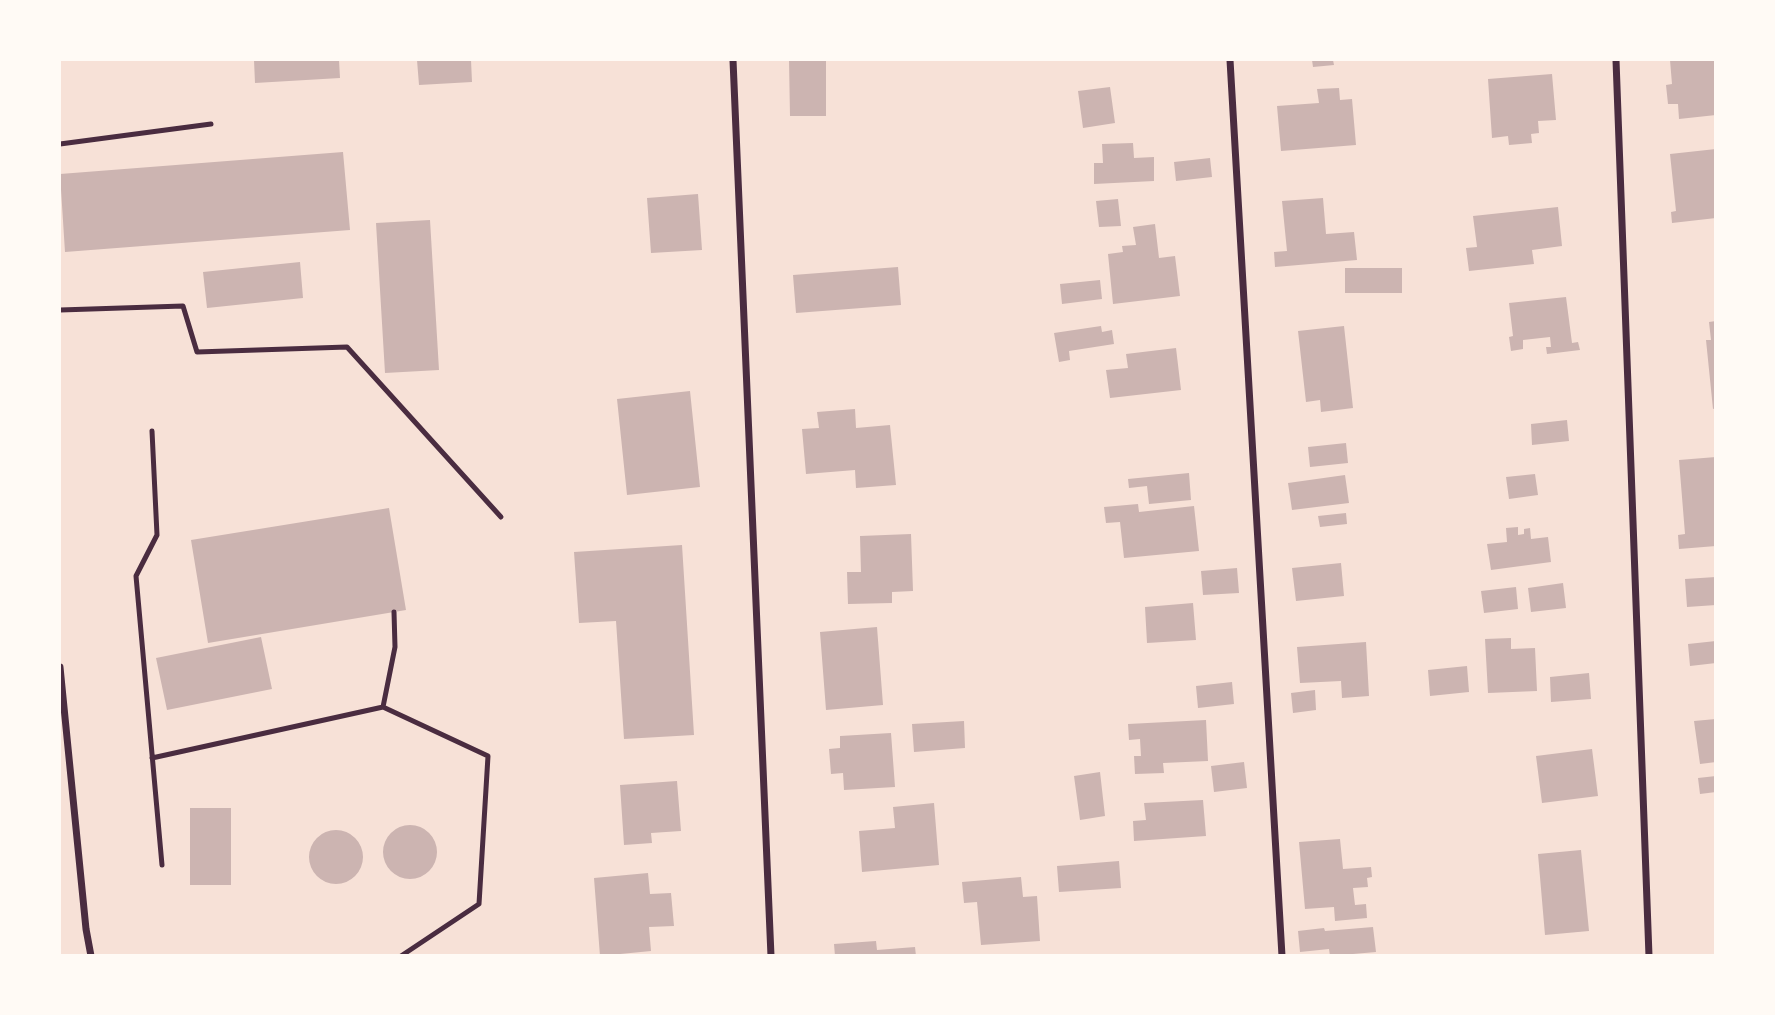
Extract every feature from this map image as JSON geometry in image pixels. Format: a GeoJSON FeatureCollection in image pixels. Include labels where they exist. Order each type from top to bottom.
{"type":"FeatureCollection","features":[{"type":"Feature","properties":{"kind":"street"},"geometry":{"type":"LineString","coordinates":[[733,60],[771,956]]}},
{"type":"Feature","properties":{"kind":"street"},"geometry":{"type":"LineString","coordinates":[[1230,60],[1282,956]]}},
{"type":"Feature","properties":{"kind":"street"},"geometry":{"type":"LineString","coordinates":[[1616,60],[1649,956]]}},
{"type":"Feature","properties":{"kind":"street"},"geometry":{"type":"LineString","coordinates":[[60,667],[91,956]]}},
{"type":"Feature","properties":{"kind":"lane"},"geometry":{"type":"LineString","coordinates":[[60,144],[211,124]]}},
{"type":"Feature","properties":{"kind":"lane"},"geometry":{"type":"LineString","coordinates":[[60,310],[183,306],[197,352],[346,347],[501,517]]}},
{"type":"Feature","properties":{"kind":"lane"},"geometry":{"type":"LineString","coordinates":[[152,432],[157,535],[136,576],[162,865]]}},
{"type":"Feature","properties":{"kind":"lane"},"geometry":{"type":"LineString","coordinates":[[383,706],[395,647],[394,612]]}},
{"type":"Feature","properties":{"kind":"lane"},"geometry":{"type":"LineString","coordinates":[[152,758],[383,706],[488,756],[479,904],[401,956]]}},
{"type":"Feature","properties":{"kind":"building"},"geometry":{"type":"Polygon","coordinates":[[[254,60],[339,60],[340,78],[255,83],[254,60]]]}},
{"type":"Feature","properties":{"kind":"building"},"geometry":{"type":"Polygon","coordinates":[[[417,60],[471,60],[472,82],[419,85],[417,60]]]}},
{"type":"Feature","properties":{"kind":"building"},"geometry":{"type":"Polygon","coordinates":[[[789,60],[826,60],[826,116],[790,116],[789,60]]]}},
{"type":"Feature","properties":{"kind":"building"},"geometry":{"type":"Polygon","coordinates":[[[1312,60],[1333,60],[1334,65],[1313,67],[1312,60]]]}},
{"type":"Feature","properties":{"kind":"building"},"geometry":{"type":"Polygon","coordinates":[[[1670,60],[1716,60],[1716,115],[1679,119],[1678,104],[1668,104],[1666,85],[1672,84],[1670,60]]]}},
{"type":"Feature","properties":{"kind":"building"},"geometry":{"type":"Polygon","coordinates":[[[1552,74],[1556,120],[1538,121],[1539,133],[1531,134],[1532,143],[1509,145],[1508,136],[1492,138],[1488,79],[1552,74]]]}},
{"type":"Feature","properties":{"kind":"building"},"geometry":{"type":"Polygon","coordinates":[[[1110,87],[1115,123],[1083,128],[1078,91],[1110,87]]]}},
{"type":"Feature","properties":{"kind":"building"},"geometry":{"type":"Polygon","coordinates":[[[1339,88],[1340,100],[1352,99],[1356,145],[1281,151],[1277,106],[1319,103],[1317,89],[1339,88]]]}},
{"type":"Feature","properties":{"kind":"building"},"geometry":{"type":"Polygon","coordinates":[[[1133,143],[1134,158],[1154,157],[1154,181],[1094,184],[1094,163],[1103,163],[1102,144],[1133,143]]]}},
{"type":"Feature","properties":{"kind":"building"},"geometry":{"type":"Polygon","coordinates":[[[1716,149],[1716,218],[1672,223],[1671,212],[1676,211],[1670,154],[1716,149]]]}},
{"type":"Feature","properties":{"kind":"building"},"geometry":{"type":"Polygon","coordinates":[[[343,152],[350,230],[65,252],[60,174],[343,152]]]}},
{"type":"Feature","properties":{"kind":"building"},"geometry":{"type":"Polygon","coordinates":[[[1210,158],[1212,177],[1176,181],[1174,162],[1210,158]]]}},
{"type":"Feature","properties":{"kind":"building"},"geometry":{"type":"Polygon","coordinates":[[[698,194],[702,250],[651,253],[647,198],[698,194]]]}},
{"type":"Feature","properties":{"kind":"building"},"geometry":{"type":"Polygon","coordinates":[[[1323,198],[1326,234],[1354,232],[1357,260],[1275,267],[1274,252],[1287,251],[1282,201],[1323,198]]]}},
{"type":"Feature","properties":{"kind":"building"},"geometry":{"type":"Polygon","coordinates":[[[1118,199],[1121,226],[1099,227],[1096,201],[1118,199]]]}},
{"type":"Feature","properties":{"kind":"building"},"geometry":{"type":"Polygon","coordinates":[[[1558,207],[1562,246],[1532,250],[1534,264],[1469,271],[1466,248],[1477,247],[1473,216],[1558,207]]]}},
{"type":"Feature","properties":{"kind":"building"},"geometry":{"type":"Polygon","coordinates":[[[430,220],[439,370],[385,373],[376,223],[430,220]]]}},
{"type":"Feature","properties":{"kind":"building"},"geometry":{"type":"Polygon","coordinates":[[[1155,224],[1159,258],[1175,256],[1180,296],[1113,304],[1108,254],[1123,252],[1122,246],[1136,245],[1133,227],[1155,224]]]}},
{"type":"Feature","properties":{"kind":"building"},"geometry":{"type":"Polygon","coordinates":[[[300,262],[303,298],[207,308],[203,272],[300,262]]]}},
{"type":"Feature","properties":{"kind":"building"},"geometry":{"type":"Polygon","coordinates":[[[898,267],[901,305],[796,313],[793,275],[898,267]]]}},
{"type":"Feature","properties":{"kind":"building"},"geometry":{"type":"Polygon","coordinates":[[[1345,268],[1402,268],[1402,293],[1345,293],[1345,268]]]}},
{"type":"Feature","properties":{"kind":"building"},"geometry":{"type":"Polygon","coordinates":[[[1100,280],[1102,299],[1062,304],[1060,284],[1100,280]]]}},
{"type":"Feature","properties":{"kind":"building"},"geometry":{"type":"Polygon","coordinates":[[[1566,297],[1572,343],[1578,342],[1580,350],[1547,354],[1546,347],[1551,347],[1550,337],[1523,340],[1523,349],[1511,351],[1509,337],[1513,336],[1509,303],[1566,297]]]}},
{"type":"Feature","properties":{"kind":"building"},"geometry":{"type":"Polygon","coordinates":[[[1716,321],[1716,408],[1713,409],[1706,340],[1711,340],[1709,322],[1716,321]]]}},
{"type":"Feature","properties":{"kind":"building"},"geometry":{"type":"Polygon","coordinates":[[[1101,326],[1102,332],[1112,330],[1114,344],[1069,351],[1070,360],[1059,362],[1054,333],[1101,326]]]}},
{"type":"Feature","properties":{"kind":"building"},"geometry":{"type":"Polygon","coordinates":[[[1344,326],[1353,408],[1321,412],[1320,400],[1306,402],[1298,331],[1344,326]]]}},
{"type":"Feature","properties":{"kind":"building"},"geometry":{"type":"Polygon","coordinates":[[[1176,348],[1181,390],[1110,398],[1106,370],[1128,368],[1126,354],[1176,348]]]}},
{"type":"Feature","properties":{"kind":"building"},"geometry":{"type":"Polygon","coordinates":[[[690,391],[700,487],[627,495],[617,399],[690,391]]]}},
{"type":"Feature","properties":{"kind":"building"},"geometry":{"type":"Polygon","coordinates":[[[855,409],[856,428],[890,425],[896,485],[856,488],[855,470],[806,474],[802,429],[819,428],[817,412],[855,409]]]}},
{"type":"Feature","properties":{"kind":"building"},"geometry":{"type":"Polygon","coordinates":[[[1567,420],[1569,441],[1532,445],[1531,424],[1567,420]]]}},
{"type":"Feature","properties":{"kind":"building"},"geometry":{"type":"Polygon","coordinates":[[[1346,443],[1348,463],[1310,467],[1308,447],[1346,443]]]}},
{"type":"Feature","properties":{"kind":"building"},"geometry":{"type":"Polygon","coordinates":[[[1716,457],[1716,546],[1679,549],[1678,535],[1685,534],[1679,460],[1716,457]]]}},
{"type":"Feature","properties":{"kind":"building"},"geometry":{"type":"Polygon","coordinates":[[[1189,473],[1191,500],[1149,504],[1147,486],[1129,488],[1128,479],[1189,473]]]}},
{"type":"Feature","properties":{"kind":"building"},"geometry":{"type":"Polygon","coordinates":[[[1535,474],[1538,495],[1509,499],[1506,477],[1535,474]]]}},
{"type":"Feature","properties":{"kind":"building"},"geometry":{"type":"Polygon","coordinates":[[[1345,475],[1349,503],[1292,510],[1288,483],[1345,475]]]}},
{"type":"Feature","properties":{"kind":"building"},"geometry":{"type":"Polygon","coordinates":[[[1138,504],[1139,512],[1194,506],[1199,551],[1124,558],[1120,522],[1106,523],[1104,507],[1138,504]]]}},
{"type":"Feature","properties":{"kind":"building"},"geometry":{"type":"Polygon","coordinates":[[[389,508],[406,610],[208,643],[191,540],[389,508]]]}},
{"type":"Feature","properties":{"kind":"building"},"geometry":{"type":"Polygon","coordinates":[[[1346,513],[1347,524],[1320,527],[1318,516],[1346,513]]]}},
{"type":"Feature","properties":{"kind":"building"},"geometry":{"type":"Polygon","coordinates":[[[1518,527],[1518,535],[1524,534],[1524,529],[1530,528],[1531,539],[1548,537],[1551,562],[1491,570],[1487,544],[1507,542],[1506,528],[1518,527]]]}},
{"type":"Feature","properties":{"kind":"building"},"geometry":{"type":"Polygon","coordinates":[[[911,534],[913,591],[892,592],[892,603],[848,604],[847,572],[861,572],[860,536],[911,534]]]}},
{"type":"Feature","properties":{"kind":"building"},"geometry":{"type":"Polygon","coordinates":[[[682,545],[694,735],[624,739],[616,621],[579,623],[574,552],[682,545]]]}},
{"type":"Feature","properties":{"kind":"building"},"geometry":{"type":"Polygon","coordinates":[[[1341,563],[1344,596],[1296,601],[1292,568],[1341,563]]]}},
{"type":"Feature","properties":{"kind":"building"},"geometry":{"type":"Polygon","coordinates":[[[1237,568],[1239,593],[1203,595],[1201,571],[1237,568]]]}},
{"type":"Feature","properties":{"kind":"building"},"geometry":{"type":"Polygon","coordinates":[[[1716,577],[1716,605],[1687,607],[1685,579],[1716,577]]]}},
{"type":"Feature","properties":{"kind":"building"},"geometry":{"type":"Polygon","coordinates":[[[1563,583],[1566,608],[1531,612],[1528,588],[1563,583]]]}},
{"type":"Feature","properties":{"kind":"building"},"geometry":{"type":"Polygon","coordinates":[[[1516,587],[1518,609],[1484,613],[1481,591],[1516,587]]]}},
{"type":"Feature","properties":{"kind":"building"},"geometry":{"type":"Polygon","coordinates":[[[1193,603],[1196,640],[1147,643],[1145,607],[1193,603]]]}},
{"type":"Feature","properties":{"kind":"building"},"geometry":{"type":"Polygon","coordinates":[[[877,627],[883,705],[826,710],[820,632],[877,627]]]}},
{"type":"Feature","properties":{"kind":"building"},"geometry":{"type":"Polygon","coordinates":[[[261,637],[272,689],[167,710],[156,658],[261,637]]]}},
{"type":"Feature","properties":{"kind":"building"},"geometry":{"type":"Polygon","coordinates":[[[1511,638],[1511,649],[1535,648],[1537,691],[1488,693],[1485,639],[1511,638]]]}},
{"type":"Feature","properties":{"kind":"building"},"geometry":{"type":"Polygon","coordinates":[[[1716,641],[1716,663],[1690,666],[1688,644],[1716,641]]]}},
{"type":"Feature","properties":{"kind":"building"},"geometry":{"type":"Polygon","coordinates":[[[1366,642],[1369,696],[1342,698],[1341,681],[1300,683],[1297,647],[1366,642]]]}},
{"type":"Feature","properties":{"kind":"building"},"geometry":{"type":"Polygon","coordinates":[[[1467,666],[1469,692],[1430,696],[1428,670],[1467,666]]]}},
{"type":"Feature","properties":{"kind":"building"},"geometry":{"type":"Polygon","coordinates":[[[1589,673],[1591,699],[1551,702],[1550,677],[1589,673]]]}},
{"type":"Feature","properties":{"kind":"building"},"geometry":{"type":"Polygon","coordinates":[[[1232,682],[1234,704],[1198,708],[1196,686],[1232,682]]]}},
{"type":"Feature","properties":{"kind":"building"},"geometry":{"type":"Polygon","coordinates":[[[1315,690],[1316,710],[1293,713],[1291,693],[1315,690]]]}},
{"type":"Feature","properties":{"kind":"building"},"geometry":{"type":"Polygon","coordinates":[[[1716,719],[1716,762],[1700,764],[1694,721],[1716,719]]]}},
{"type":"Feature","properties":{"kind":"building"},"geometry":{"type":"Polygon","coordinates":[[[1206,720],[1208,761],[1163,763],[1164,773],[1135,774],[1134,756],[1141,756],[1140,739],[1129,740],[1128,724],[1206,720]]]}},
{"type":"Feature","properties":{"kind":"building"},"geometry":{"type":"Polygon","coordinates":[[[964,721],[965,748],[914,752],[912,724],[964,721]]]}},
{"type":"Feature","properties":{"kind":"building"},"geometry":{"type":"Polygon","coordinates":[[[891,733],[895,787],[844,790],[843,773],[831,774],[829,749],[840,748],[840,736],[891,733]]]}},
{"type":"Feature","properties":{"kind":"building"},"geometry":{"type":"Polygon","coordinates":[[[1592,749],[1598,796],[1542,803],[1536,756],[1592,749]]]}},
{"type":"Feature","properties":{"kind":"building"},"geometry":{"type":"Polygon","coordinates":[[[1244,762],[1247,788],[1214,792],[1211,766],[1244,762]]]}},
{"type":"Feature","properties":{"kind":"building"},"geometry":{"type":"Polygon","coordinates":[[[1100,772],[1105,816],[1080,820],[1074,776],[1100,772]]]}},
{"type":"Feature","properties":{"kind":"building"},"geometry":{"type":"Polygon","coordinates":[[[1716,776],[1716,792],[1700,794],[1698,778],[1716,776]]]}},
{"type":"Feature","properties":{"kind":"building"},"geometry":{"type":"Polygon","coordinates":[[[677,781],[681,831],[651,833],[652,843],[624,845],[620,785],[677,781]]]}},
{"type":"Feature","properties":{"kind":"building"},"geometry":{"type":"Polygon","coordinates":[[[1203,800],[1206,836],[1134,841],[1133,821],[1146,820],[1144,803],[1203,800]]]}},
{"type":"Feature","properties":{"kind":"building"},"geometry":{"type":"Polygon","coordinates":[[[934,803],[939,865],[862,872],[859,831],[895,828],[893,807],[934,803]]]}},
{"type":"Feature","properties":{"kind":"building"},"geometry":{"type":"Polygon","coordinates":[[[190,808],[231,808],[231,885],[190,885],[190,808]]]}},
{"type":"Feature","properties":{"kind":"building"},"geometry":{"type":"Polygon","coordinates":[[[410,825],[429,833],[437,852],[429,871],[410,879],[391,871],[383,852],[391,833],[410,825]]]}},
{"type":"Feature","properties":{"kind":"building"},"geometry":{"type":"Polygon","coordinates":[[[336,830],[355,838],[363,857],[355,876],[336,884],[317,876],[309,857],[317,838],[336,830]]]}},
{"type":"Feature","properties":{"kind":"building"},"geometry":{"type":"Polygon","coordinates":[[[1340,839],[1343,869],[1371,867],[1372,877],[1367,878],[1368,887],[1353,888],[1355,905],[1366,904],[1367,918],[1335,921],[1334,907],[1305,909],[1299,842],[1340,839]]]}},
{"type":"Feature","properties":{"kind":"building"},"geometry":{"type":"Polygon","coordinates":[[[1581,850],[1589,931],[1545,935],[1538,854],[1581,850]]]}},
{"type":"Feature","properties":{"kind":"building"},"geometry":{"type":"Polygon","coordinates":[[[1119,861],[1121,888],[1059,892],[1057,866],[1119,861]]]}},
{"type":"Feature","properties":{"kind":"building"},"geometry":{"type":"Polygon","coordinates":[[[648,873],[650,894],[671,893],[674,926],[649,927],[651,951],[600,956],[594,878],[648,873]]]}},
{"type":"Feature","properties":{"kind":"building"},"geometry":{"type":"Polygon","coordinates":[[[1021,877],[1023,897],[1037,896],[1040,941],[981,945],[977,902],[964,903],[962,882],[1021,877]]]}},
{"type":"Feature","properties":{"kind":"building"},"geometry":{"type":"Polygon","coordinates":[[[1373,927],[1376,952],[1330,956],[1329,949],[1300,952],[1298,931],[1373,927]]]}},
{"type":"Feature","properties":{"kind":"building"},"geometry":{"type":"Polygon","coordinates":[[[876,941],[877,950],[915,947],[916,956],[835,956],[834,944],[876,941]]]}}]}
